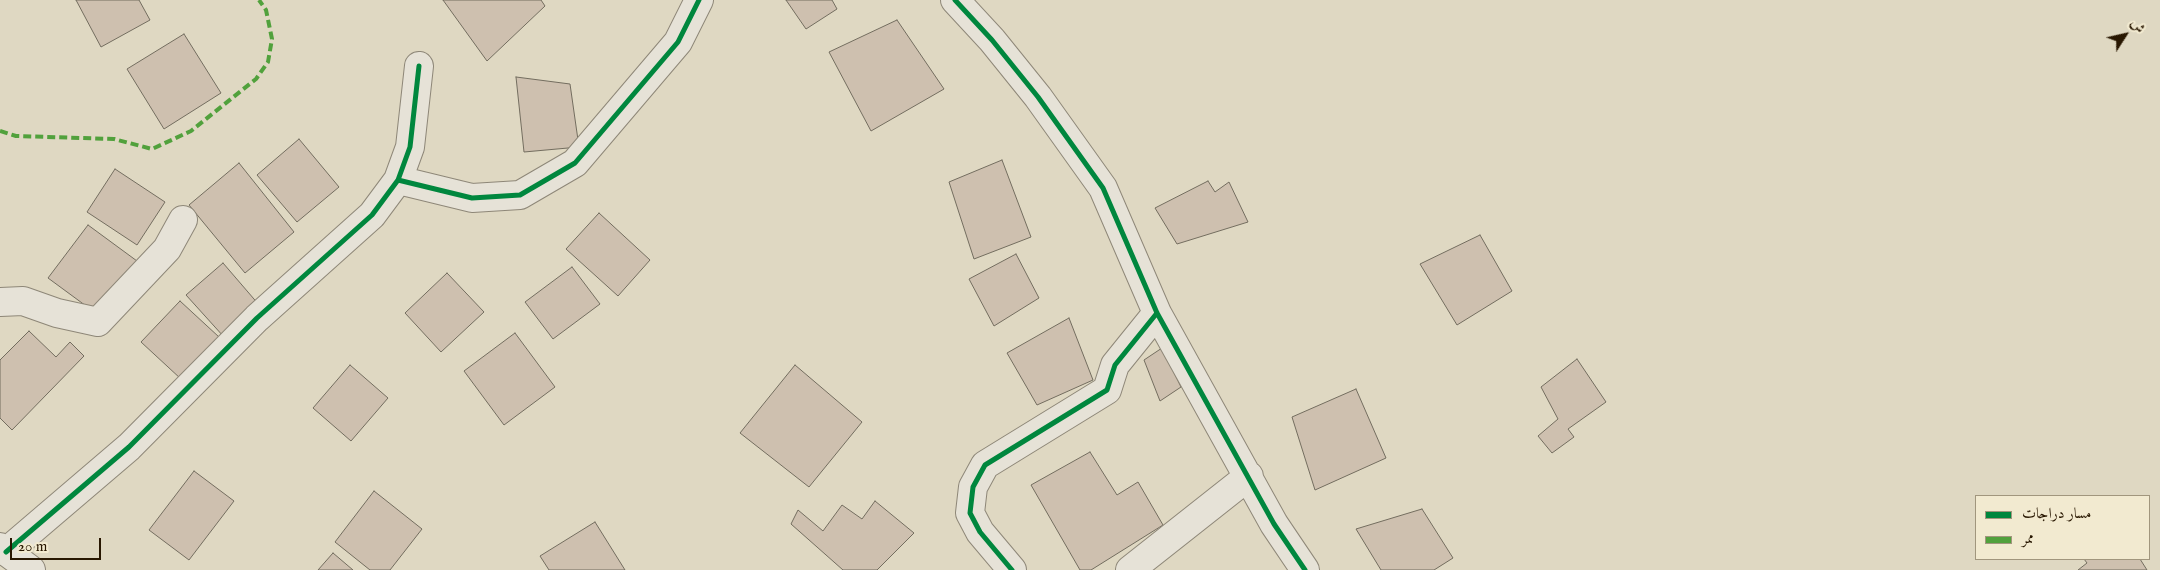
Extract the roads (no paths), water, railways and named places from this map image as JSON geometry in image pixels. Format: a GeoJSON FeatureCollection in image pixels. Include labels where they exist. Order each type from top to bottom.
{"type":"FeatureCollection","features":[{"type":"Feature","properties":{"kind":"street"},"geometry":{"type":"LineString","coordinates":[[398,180],[472,198],[520,195],[575,163],[678,42],[699,0]]}},
{"type":"Feature","properties":{"kind":"street"},"geometry":{"type":"LineString","coordinates":[[955,0],[992,40],[1038,97],[1103,188],[1157,313],[1274,524],[1305,570]]}},
{"type":"Feature","properties":{"kind":"street"},"geometry":{"type":"LineString","coordinates":[[31,570],[3,549],[129,447],[257,318],[372,214],[398,180],[410,146],[419,66]]}},
{"type":"Feature","properties":{"kind":"street"},"geometry":{"type":"LineString","coordinates":[[0,302],[23,301],[56,313],[98,322],[167,249],[183,220]]}},
{"type":"Feature","properties":{"kind":"street"},"geometry":{"type":"LineString","coordinates":[[1012,570],[980,532],[970,513],[973,488],[986,465],[1107,390],[1115,365],[1157,313]]}},
{"type":"Feature","properties":{"kind":"street"},"geometry":{"type":"LineString","coordinates":[[1130,570],[1249,476]]}}]}
